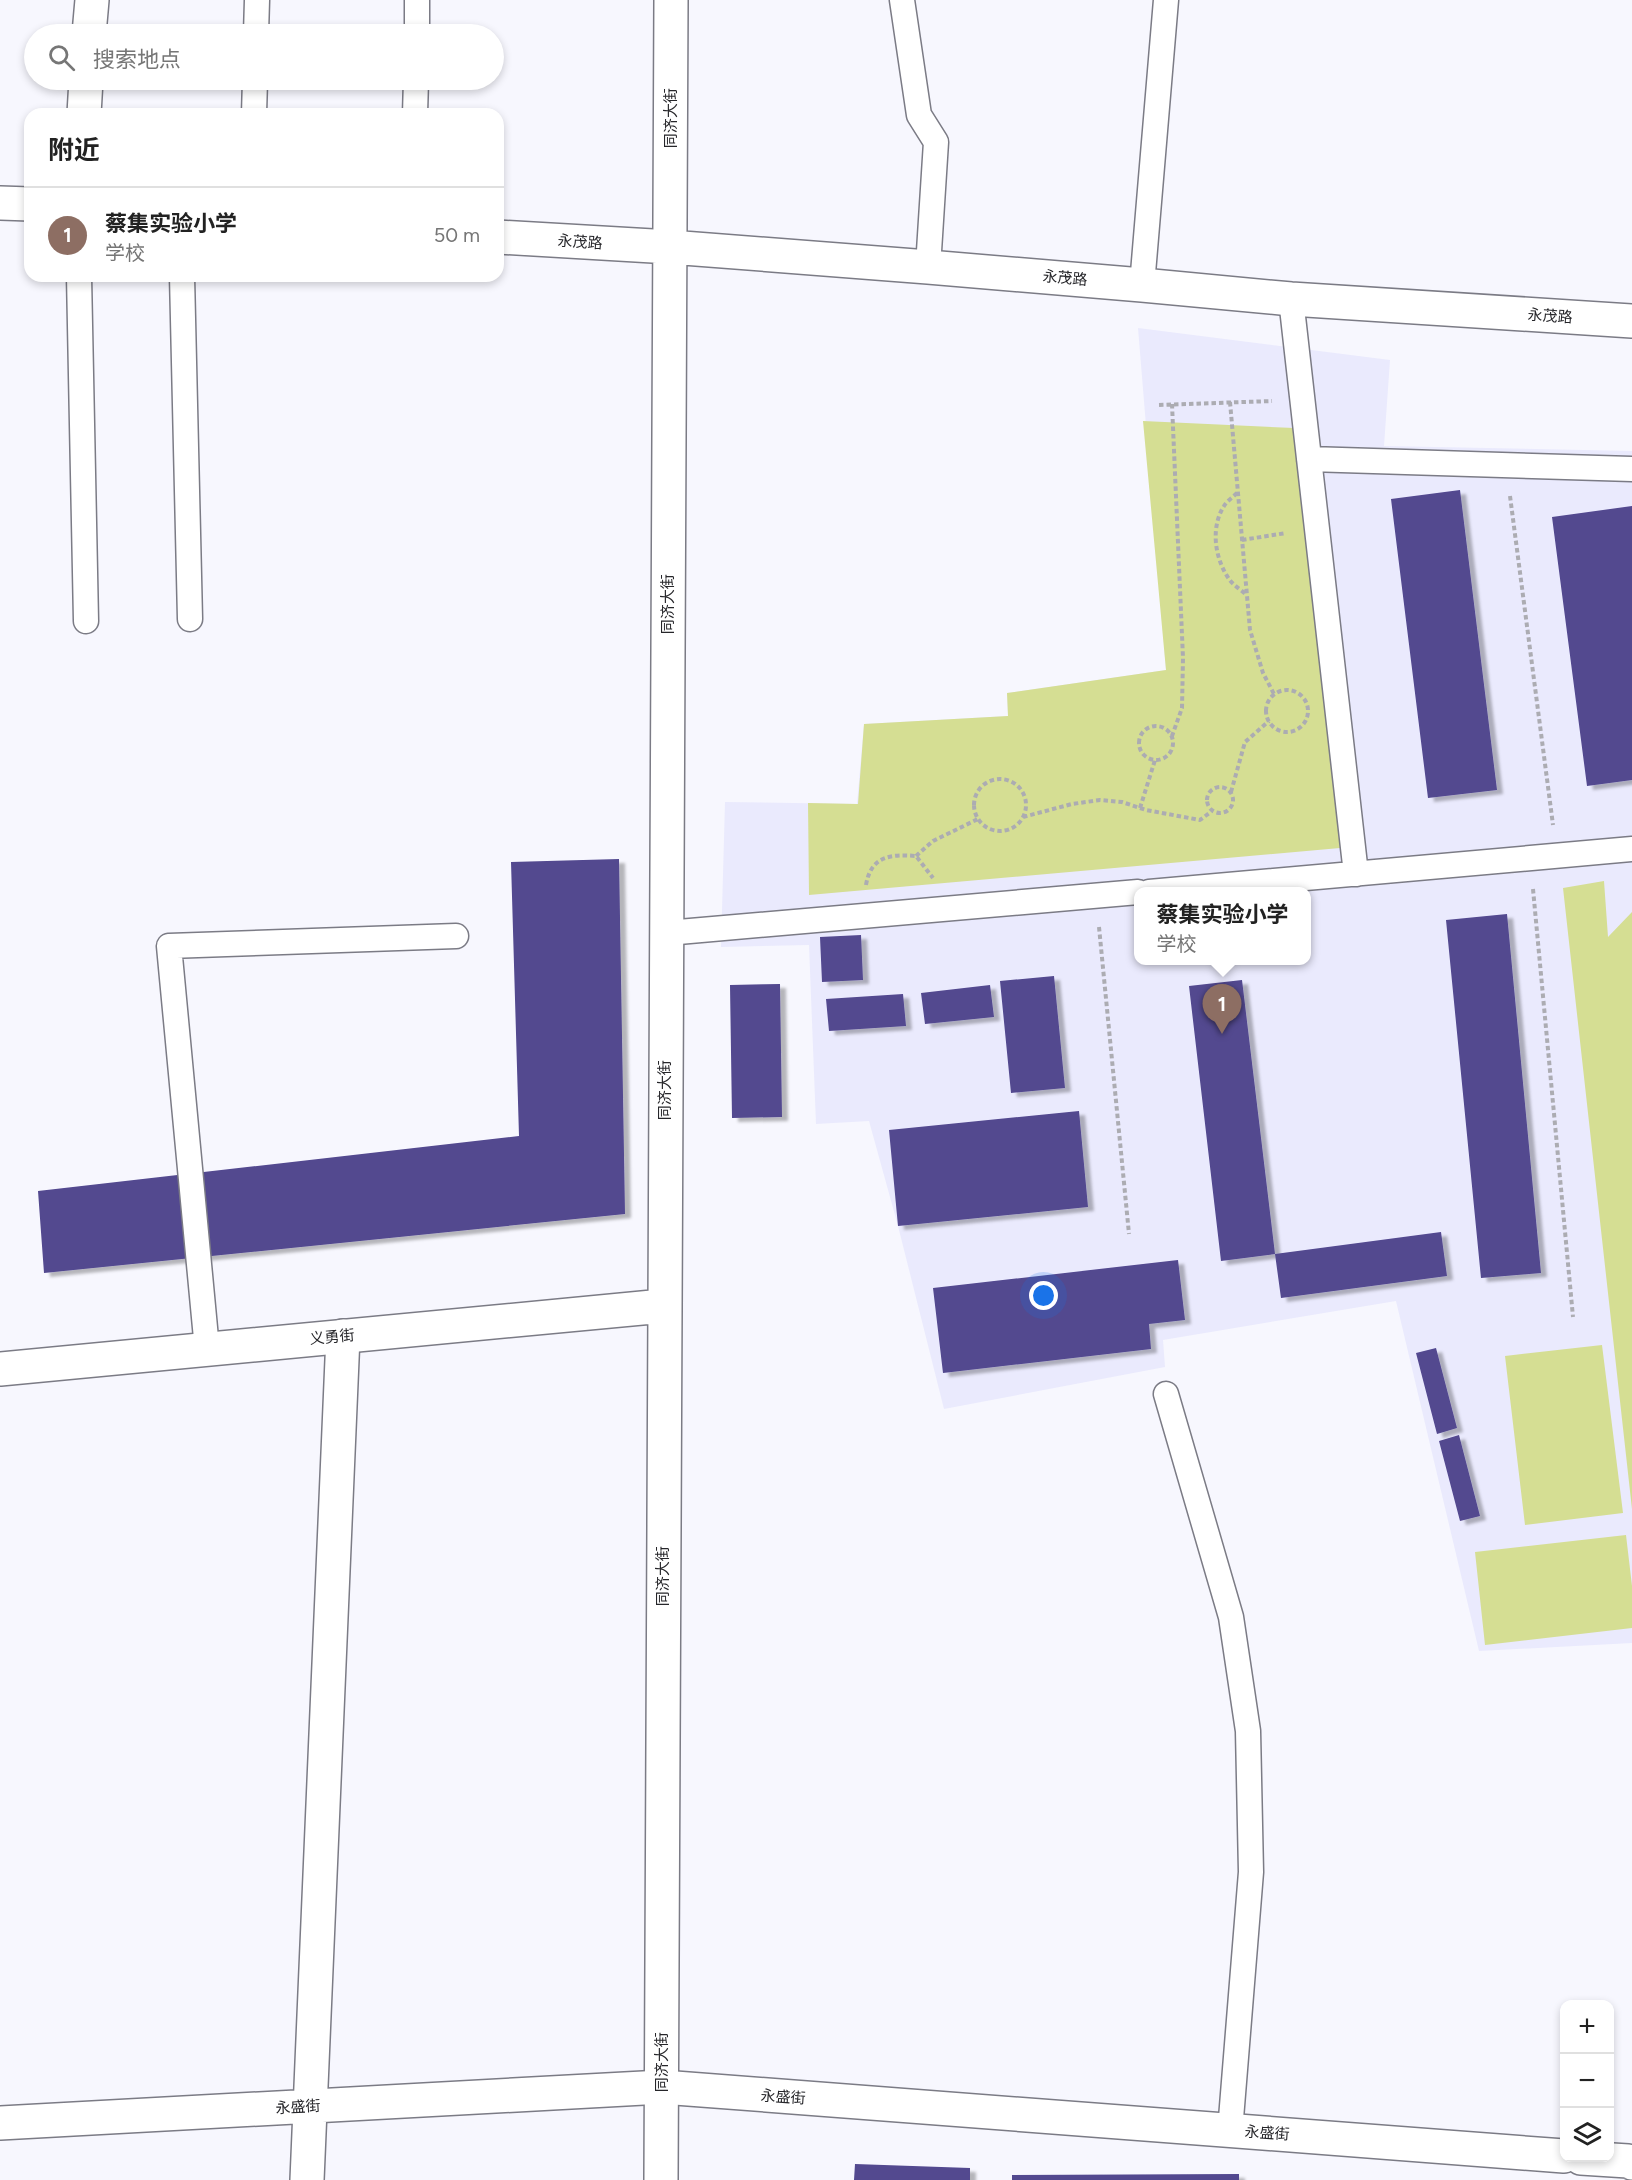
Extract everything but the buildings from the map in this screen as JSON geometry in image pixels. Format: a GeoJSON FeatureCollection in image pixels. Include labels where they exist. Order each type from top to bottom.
{"type":"FeatureCollection","features":[{"type":"Feature","properties":{"kind":"street"},"geometry":{"type":"LineString","coordinates":[[90,24],[92,0]]}},
{"type":"Feature","properties":{"kind":"street","name":"同济大街"},"geometry":{"type":"LineString","coordinates":[[661,2180],[663,1306],[671,0]]}},
{"type":"Feature","properties":{"kind":"street"},"geometry":{"type":"LineString","coordinates":[[84,108],[85,90]]}},
{"type":"Feature","properties":{"kind":"street"},"geometry":{"type":"LineString","coordinates":[[0,203],[24,204]]}},
{"type":"Feature","properties":{"kind":"street","name":"永茂路"},"geometry":{"type":"LineString","coordinates":[[504,237],[670,247],[928,267],[1291,299],[1632,321]]}},
{"type":"Feature","properties":{"kind":"street","name":"义勇街"},"geometry":{"type":"LineString","coordinates":[[0,1369],[663,1306]]}},
{"type":"Feature","properties":{"kind":"street"},"geometry":{"type":"LineString","coordinates":[[308,2180],[309,2107],[343,1336]]}},
{"type":"Feature","properties":{"kind":"street","name":"永盛街"},"geometry":{"type":"LineString","coordinates":[[0,2123],[663,2087],[1560,2156]]}},
{"type":"Feature","properties":{"kind":"street"},"geometry":{"type":"LineString","coordinates":[[1614,2160],[1632,2163]]}},
{"type":"Feature","properties":{"kind":"lane"},"geometry":{"type":"LineString","coordinates":[[256,24],[257,0]]}},
{"type":"Feature","properties":{"kind":"lane"},"geometry":{"type":"LineString","coordinates":[[417,0],[417,24]]}},
{"type":"Feature","properties":{"kind":"lane"},"geometry":{"type":"LineString","coordinates":[[902,0],[919,115],[936,142],[928,267]]}},
{"type":"Feature","properties":{"kind":"lane"},"geometry":{"type":"LineString","coordinates":[[1142,285],[1166,0]]}},
{"type":"Feature","properties":{"kind":"lane"},"geometry":{"type":"LineString","coordinates":[[254,108],[255,90]]}},
{"type":"Feature","properties":{"kind":"lane"},"geometry":{"type":"LineString","coordinates":[[415,108],[416,90]]}},
{"type":"Feature","properties":{"kind":"lane"},"geometry":{"type":"LineString","coordinates":[[79,282],[86,621]]}},
{"type":"Feature","properties":{"kind":"lane"},"geometry":{"type":"LineString","coordinates":[[182,282],[190,619]]}},
{"type":"Feature","properties":{"kind":"lane"},"geometry":{"type":"LineString","coordinates":[[1291,299],[1356,873]]}},
{"type":"Feature","properties":{"kind":"lane"},"geometry":{"type":"LineString","coordinates":[[1309,459],[1632,469]]}},
{"type":"Feature","properties":{"kind":"lane"},"geometry":{"type":"LineString","coordinates":[[1195,887],[1632,849]]}},
{"type":"Feature","properties":{"kind":"lane"},"geometry":{"type":"LineString","coordinates":[[667,933],[1134,892]]}},
{"type":"Feature","properties":{"kind":"lane"},"geometry":{"type":"LineString","coordinates":[[207,1349],[169,946],[456,936]]}},
{"type":"Feature","properties":{"kind":"lane"},"geometry":{"type":"LineString","coordinates":[[1166,1394],[1231,1617],[1248,1731],[1251,1872],[1230,2131]]}},
{"type":"Feature","properties":{"kind":"path"},"geometry":{"type":"LineString","coordinates":[[1159,405],[1303,399]]}},
{"type":"Feature","properties":{"kind":"path"},"geometry":{"type":"LineString","coordinates":[[1230,402],[1250,630],[1263,673],[1274,694]]}},
{"type":"Feature","properties":{"kind":"path"},"geometry":{"type":"LineString","coordinates":[[1172,404],[1183,658],[1182,708],[1172,736],[1170,753],[1161,759],[1145,756],[1139,741],[1144,730],[1160,726],[1172,736]]}},
{"type":"Feature","properties":{"kind":"path"},"geometry":{"type":"LineString","coordinates":[[1506,465],[1557,856]]}},
{"type":"Feature","properties":{"kind":"path"},"geometry":{"type":"LineString","coordinates":[[1238,492],[1224,507],[1215,542],[1219,561],[1230,580],[1247,595]]}},
{"type":"Feature","properties":{"kind":"path"},"geometry":{"type":"LineString","coordinates":[[1242,540],[1317,528]]}},
{"type":"Feature","properties":{"kind":"path"},"geometry":{"type":"LineString","coordinates":[[1287,689],[1301,694],[1306,700],[1308,714],[1306,721],[1295,730],[1280,730],[1269,721],[1267,704],[1274,694],[1287,689]]}},
{"type":"Feature","properties":{"kind":"path"},"geometry":{"type":"LineString","coordinates":[[1023,817],[1072,804],[1100,800],[1122,802],[1174,817],[1200,820],[1212,811],[1224,813],[1231,809],[1234,801],[1231,792],[1245,741],[1269,721]]}},
{"type":"Feature","properties":{"kind":"path"},"geometry":{"type":"LineString","coordinates":[[1140,808],[1155,759]]}},
{"type":"Feature","properties":{"kind":"path"},"geometry":{"type":"LineString","coordinates":[[1003,779],[1011,781],[1023,793],[1026,809],[1023,817],[1010,829],[1002,830],[985,826],[978,819],[975,811],[976,795],[987,782],[1003,779]]}},
{"type":"Feature","properties":{"kind":"path"},"geometry":{"type":"LineString","coordinates":[[1212,811],[1207,799],[1211,790],[1220,787],[1231,792]]}},
{"type":"Feature","properties":{"kind":"path"},"geometry":{"type":"LineString","coordinates":[[916,856],[933,842],[978,819]]}},
{"type":"Feature","properties":{"kind":"path"},"geometry":{"type":"LineString","coordinates":[[1530,858],[1573,1317]]}},
{"type":"Feature","properties":{"kind":"path"},"geometry":{"type":"LineString","coordinates":[[1096,896],[1129,1234]]}},
{"type":"Feature","properties":{"kind":"shaded area"},"geometry":{"type":"Polygon","coordinates":[[[1138,328],[1390,360],[1384,446],[1632,451],[1632,1643],[1479,1651],[1396,1301],[1163,1340],[1165,1367],[944,1409],[869,1121],[816,1124],[809,945],[721,947],[725,802],[857,804],[864,724],[1008,716],[1007,693],[1166,670],[1138,328]]]}},
{"type":"Feature","properties":{"kind":"green space"},"geometry":{"type":"Polygon","coordinates":[[[1143,421],[1294,428],[1340,848],[809,895],[808,803],[858,804],[864,724],[1008,716],[1007,693],[1166,670],[1143,421]]]}},
{"type":"Feature","properties":{"kind":"green space"},"geometry":{"type":"Polygon","coordinates":[[[1604,881],[1608,937],[1632,912],[1632,1509],[1563,888],[1604,881]]]}},
{"type":"Feature","properties":{"kind":"green space"},"geometry":{"type":"Polygon","coordinates":[[[1602,1345],[1623,1513],[1525,1525],[1505,1356],[1602,1345]]]}},
{"type":"Feature","properties":{"kind":"green space"},"geometry":{"type":"Polygon","coordinates":[[[1626,1535],[1632,1586],[1632,1628],[1485,1645],[1475,1552],[1626,1535]]]}},
{"type":"Feature","properties":{"kind":"place","name":"蔡集实验小学"},"geometry":{"type":"Point","coordinates":[1222,1034]}}]}
